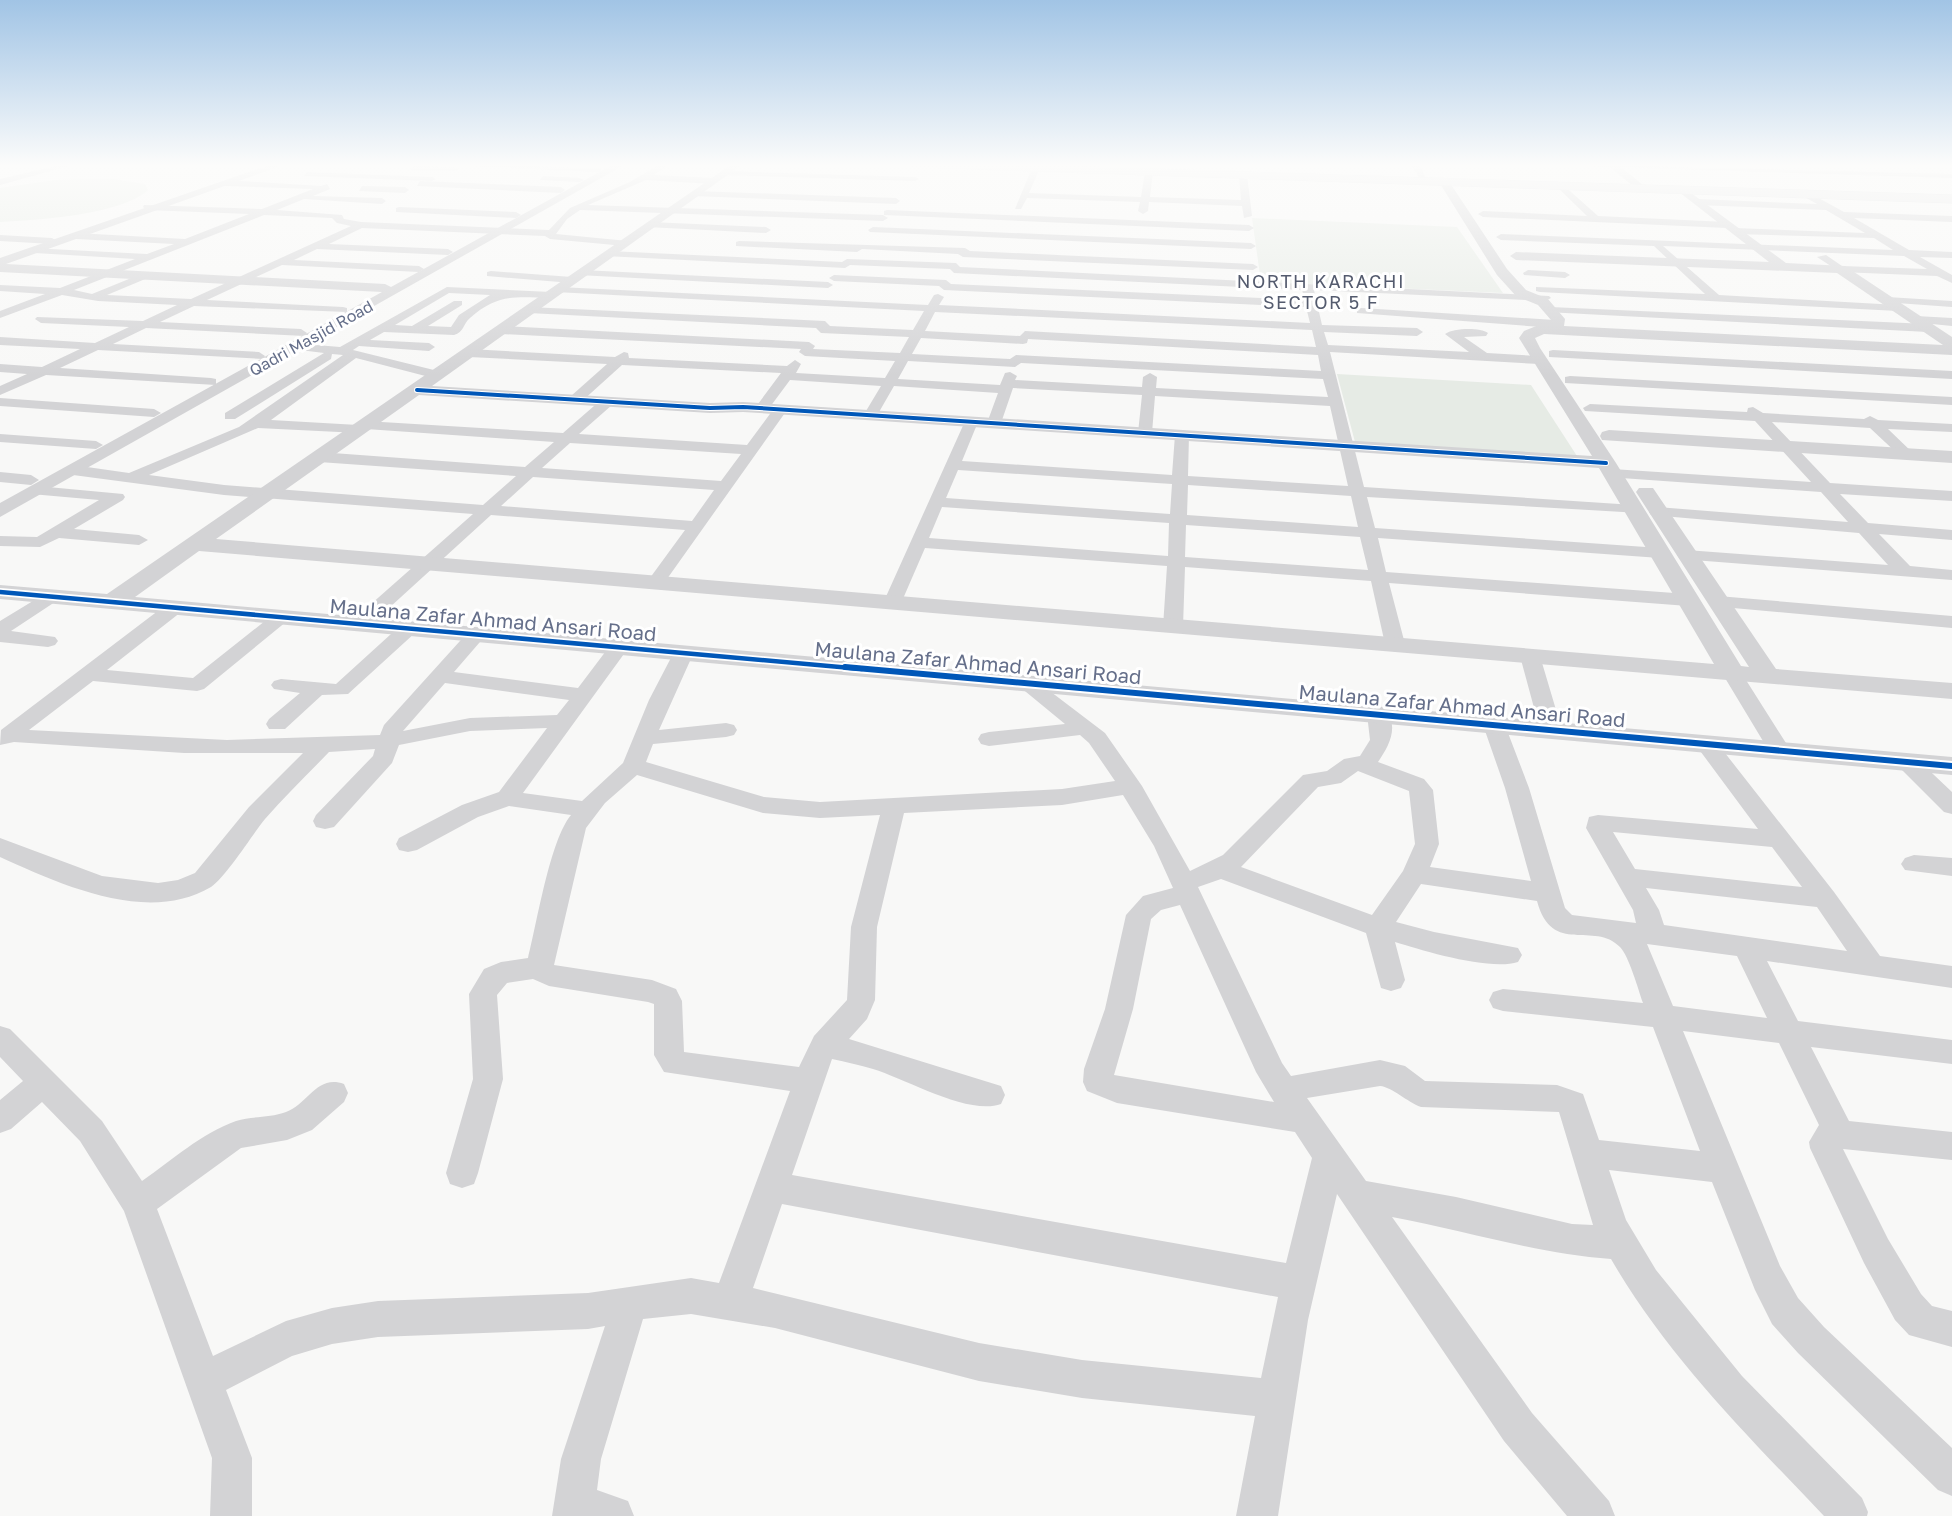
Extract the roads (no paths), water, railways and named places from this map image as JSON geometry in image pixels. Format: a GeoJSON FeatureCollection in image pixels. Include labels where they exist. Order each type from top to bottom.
{"type":"FeatureCollection","features":[{"type":"Feature","properties":{"kind":"street"},"geometry":{"type":"LineString","coordinates":[[0,260],[73,235]]}},
{"type":"Feature","properties":{"kind":"street"},"geometry":{"type":"LineString","coordinates":[[0,260],[79,235]]}},
{"type":"Feature","properties":{"kind":"street"},"geometry":{"type":"LineString","coordinates":[[0,315],[206,235]]}},
{"type":"Feature","properties":{"kind":"street"},"geometry":{"type":"LineString","coordinates":[[0,391],[237,280],[340,235]]}},
{"type":"Feature","properties":{"kind":"street","name":"Qadri Masjid Road"},"geometry":{"type":"LineString","coordinates":[[0,512],[34,485],[96,445],[259,356],[299,340],[343,310],[448,252],[485,235]]}},
{"type":"Feature","properties":{"kind":"street","name":"Qadri Masjid Road"},"geometry":{"type":"LineString","coordinates":[[0,497],[74,470],[486,235]]}},
{"type":"Feature","properties":{"kind":"street"},"geometry":{"type":"LineString","coordinates":[[551,235],[554,238],[627,241]]}},
{"type":"Feature","properties":{"kind":"street"},"geometry":{"type":"LineString","coordinates":[[112,602],[627,241],[646,235]]}},
{"type":"Feature","properties":{"kind":"street"},"geometry":{"type":"LineString","coordinates":[[739,235],[728,244],[964,252],[1253,267]]}},
{"type":"Feature","properties":{"kind":"street"},"geometry":{"type":"LineString","coordinates":[[814,302],[869,235]]}},
{"type":"Feature","properties":{"kind":"street"},"geometry":{"type":"LineString","coordinates":[[870,416],[974,235]]}},
{"type":"Feature","properties":{"kind":"street"},"geometry":{"type":"LineString","coordinates":[[986,235],[1251,246]]}},
{"type":"Feature","properties":{"kind":"street"},"geometry":{"type":"LineString","coordinates":[[1088,316],[1107,235]]}},
{"type":"Feature","properties":{"kind":"street"},"geometry":{"type":"LineString","coordinates":[[1250,235],[1257,301]]}},
{"type":"Feature","properties":{"kind":"street"},"geometry":{"type":"LineString","coordinates":[[1477,235],[1502,272],[1541,313]]}},
{"type":"Feature","properties":{"kind":"street"},"geometry":{"type":"LineString","coordinates":[[1499,235],[1528,273],[1541,313],[1546,357],[1609,468],[1780,751]]}},
{"type":"Feature","properties":{"kind":"street"},"geometry":{"type":"LineString","coordinates":[[1510,235],[1655,244],[1952,255]]}},
{"type":"Feature","properties":{"kind":"street"},"geometry":{"type":"LineString","coordinates":[[1740,235],[1783,267]]}},
{"type":"Feature","properties":{"kind":"street"},"geometry":{"type":"LineString","coordinates":[[1832,235],[1907,241]]}},
{"type":"Feature","properties":{"kind":"street"},"geometry":{"type":"LineString","coordinates":[[1874,235],[1906,254],[1946,273],[1952,280]]}},
{"type":"Feature","properties":{"kind":"street"},"geometry":{"type":"LineString","coordinates":[[76,236],[189,241]]}},
{"type":"Feature","properties":{"kind":"street"},"geometry":{"type":"LineString","coordinates":[[0,238],[55,241]]}},
{"type":"Feature","properties":{"kind":"street"},"geometry":{"type":"LineString","coordinates":[[1931,242],[1952,255]]}},
{"type":"Feature","properties":{"kind":"street"},"geometry":{"type":"LineString","coordinates":[[1655,244],[1716,298]]}},
{"type":"Feature","properties":{"kind":"street"},"geometry":{"type":"LineString","coordinates":[[313,246],[448,252]]}},
{"type":"Feature","properties":{"kind":"street"},"geometry":{"type":"LineString","coordinates":[[35,250],[151,256]]}},
{"type":"Feature","properties":{"kind":"street"},"geometry":{"type":"LineString","coordinates":[[1812,250],[1952,344]]}},
{"type":"Feature","properties":{"kind":"street"},"geometry":{"type":"LineString","coordinates":[[609,254],[718,255],[743,260],[1306,286],[1541,313],[1633,334],[1952,350]]}},
{"type":"Feature","properties":{"kind":"street"},"geometry":{"type":"LineString","coordinates":[[1515,256],[1946,273]]}},
{"type":"Feature","properties":{"kind":"street"},"geometry":{"type":"LineString","coordinates":[[721,280],[743,260]]}},
{"type":"Feature","properties":{"kind":"street"},"geometry":{"type":"LineString","coordinates":[[277,262],[419,269]]}},
{"type":"Feature","properties":{"kind":"street"},"geometry":{"type":"LineString","coordinates":[[0,268],[385,288]]}},
{"type":"Feature","properties":{"kind":"street"},"geometry":{"type":"LineString","coordinates":[[1528,273],[1574,275]]}},
{"type":"Feature","properties":{"kind":"street"},"geometry":{"type":"LineString","coordinates":[[491,274],[690,296],[1417,332]]}},
{"type":"Feature","properties":{"kind":"street"},"geometry":{"type":"LineString","coordinates":[[146,275],[36,321],[143,324],[299,340],[347,349],[405,369],[428,382],[581,395],[715,399],[743,407]]}},
{"type":"Feature","properties":{"kind":"street"},"geometry":{"type":"LineString","coordinates":[[230,416],[447,290],[503,292],[566,284],[721,280],[831,281],[1311,304]]}},
{"type":"Feature","properties":{"kind":"street"},"geometry":{"type":"LineString","coordinates":[[1653,280],[1706,337]]}},
{"type":"Feature","properties":{"kind":"street"},"geometry":{"type":"LineString","coordinates":[[1676,281],[1721,283]]}},
{"type":"Feature","properties":{"kind":"street"},"geometry":{"type":"LineString","coordinates":[[1306,286],[1395,644]]}},
{"type":"Feature","properties":{"kind":"street"},"geometry":{"type":"LineString","coordinates":[[0,288],[61,291],[91,298],[343,310]]}},
{"type":"Feature","properties":{"kind":"street"},"geometry":{"type":"LineString","coordinates":[[381,328],[456,330],[464,317],[503,292]]}},
{"type":"Feature","properties":{"kind":"street"},"geometry":{"type":"LineString","coordinates":[[1484,357],[1451,332],[1541,313],[1668,295],[1780,301],[1952,304]]}},
{"type":"Feature","properties":{"kind":"street"},"geometry":{"type":"LineString","coordinates":[[581,395],[690,296]]}},
{"type":"Feature","properties":{"kind":"street"},"geometry":{"type":"LineString","coordinates":[[1198,321],[1199,298]]}},
{"type":"Feature","properties":{"kind":"street"},"geometry":{"type":"LineString","coordinates":[[1780,301],[1834,344]]}},
{"type":"Feature","properties":{"kind":"street"},"geometry":{"type":"LineString","coordinates":[[413,330],[458,303]]}},
{"type":"Feature","properties":{"kind":"street"},"geometry":{"type":"LineString","coordinates":[[656,582],[751,450],[788,373],[842,303]]}},
{"type":"Feature","properties":{"kind":"street"},"geometry":{"type":"LineString","coordinates":[[0,308],[60,310]]}},
{"type":"Feature","properties":{"kind":"street"},"geometry":{"type":"LineString","coordinates":[[529,310],[917,334],[1484,357],[1707,362],[1952,375]]}},
{"type":"Feature","properties":{"kind":"street"},"geometry":{"type":"LineString","coordinates":[[1361,311],[1687,316],[1807,322],[1922,324],[1952,322]]}},
{"type":"Feature","properties":{"kind":"street"},"geometry":{"type":"LineString","coordinates":[[994,423],[1033,313]]}},
{"type":"Feature","properties":{"kind":"street"},"geometry":{"type":"LineString","coordinates":[[1145,433],[1155,319]]}},
{"type":"Feature","properties":{"kind":"street"},"geometry":{"type":"LineString","coordinates":[[1245,323],[1245,347]]}},
{"type":"Feature","properties":{"kind":"street"},"geometry":{"type":"LineString","coordinates":[[501,330],[904,357],[1329,375]]}},
{"type":"Feature","properties":{"kind":"street"},"geometry":{"type":"LineString","coordinates":[[1633,334],[1656,360]]}},
{"type":"Feature","properties":{"kind":"street"},"geometry":{"type":"LineString","coordinates":[[0,341],[259,356]]}},
{"type":"Feature","properties":{"kind":"street"},"geometry":{"type":"LineString","coordinates":[[1777,341],[1805,368],[1874,424],[1906,454]]}},
{"type":"Feature","properties":{"kind":"street"},"geometry":{"type":"LineString","coordinates":[[133,477],[254,423],[289,403],[347,349],[429,347]]}},
{"type":"Feature","properties":{"kind":"street"},"geometry":{"type":"LineString","coordinates":[[92,374],[142,349]]}},
{"type":"Feature","properties":{"kind":"street"},"geometry":{"type":"LineString","coordinates":[[469,353],[618,361],[890,382],[1335,402]]}},
{"type":"Feature","properties":{"kind":"street"},"geometry":{"type":"LineString","coordinates":[[1546,357],[1570,380],[1590,408],[1768,676]]}},
{"type":"Feature","properties":{"kind":"street"},"geometry":{"type":"LineString","coordinates":[[1707,362],[1905,572]]}},
{"type":"Feature","properties":{"kind":"street"},"geometry":{"type":"LineString","coordinates":[[0,368],[211,382]]}},
{"type":"Feature","properties":{"kind":"street"},"geometry":{"type":"LineString","coordinates":[[1570,380],[1952,400]]}},
{"type":"Feature","properties":{"kind":"street"},"geometry":{"type":"LineString","coordinates":[[581,395],[607,402],[710,408],[743,407],[1346,446],[1609,468],[1636,476],[1952,496]]}},
{"type":"Feature","properties":{"kind":"street"},"geometry":{"type":"LineString","coordinates":[[0,409],[7,402],[154,413]]}},
{"type":"Feature","properties":{"kind":"street"},"geometry":{"type":"LineString","coordinates":[[360,624],[607,402]]}},
{"type":"Feature","properties":{"kind":"street"},"geometry":{"type":"LineString","coordinates":[[1590,408],[1952,428]]}},
{"type":"Feature","properties":{"kind":"street"},"geometry":{"type":"LineString","coordinates":[[893,601],[970,422]]}},
{"type":"Feature","properties":{"kind":"street"},"geometry":{"type":"LineString","coordinates":[[254,423],[565,438],[751,450]]}},
{"type":"Feature","properties":{"kind":"street"},"geometry":{"type":"LineString","coordinates":[[1173,627],[1182,435]]}},
{"type":"Feature","properties":{"kind":"street"},"geometry":{"type":"LineString","coordinates":[[1609,436],[1952,457]]}},
{"type":"Feature","properties":{"kind":"street"},"geometry":{"type":"LineString","coordinates":[[0,438],[96,445]]}},
{"type":"Feature","properties":{"kind":"street"},"geometry":{"type":"LineString","coordinates":[[320,457],[725,486]]}},
{"type":"Feature","properties":{"kind":"street"},"geometry":{"type":"LineString","coordinates":[[952,465],[1634,510]]}},
{"type":"Feature","properties":{"kind":"street"},"geometry":{"type":"LineString","coordinates":[[74,470],[267,494],[696,526]]}},
{"type":"Feature","properties":{"kind":"street"},"geometry":{"type":"LineString","coordinates":[[0,477],[34,485],[117,498],[36,543],[0,541]]}},
{"type":"Feature","properties":{"kind":"street"},"geometry":{"type":"LineString","coordinates":[[936,502],[1660,553]]}},
{"type":"Feature","properties":{"kind":"street"},"geometry":{"type":"LineString","coordinates":[[1658,512],[1948,537]]}},
{"type":"Feature","properties":{"kind":"street"},"geometry":{"type":"LineString","coordinates":[[56,533],[139,540]]}},
{"type":"Feature","properties":{"kind":"street"},"geometry":{"type":"LineString","coordinates":[[918,542],[1688,600]]}},
{"type":"Feature","properties":{"kind":"street"},"geometry":{"type":"LineString","coordinates":[[195,544],[1952,691]]}},
{"type":"Feature","properties":{"kind":"street"},"geometry":{"type":"LineString","coordinates":[[1686,555],[1952,575]]}},
{"type":"Feature","properties":{"kind":"street","name":"Maulana Zafar Ahmad Ansari Road"},"geometry":{"type":"LineString","coordinates":[[0,592],[1952,766]]}},
{"type":"Feature","properties":{"kind":"street"},"geometry":{"type":"LineString","coordinates":[[0,630],[51,597]]}},
{"type":"Feature","properties":{"kind":"street"},"geometry":{"type":"LineString","coordinates":[[1718,602],[1952,622]]}},
{"type":"Feature","properties":{"kind":"street"},"geometry":{"type":"LineString","coordinates":[[6,734],[89,674],[174,608]]}},
{"type":"Feature","properties":{"kind":"street"},"geometry":{"type":"LineString","coordinates":[[89,674],[197,685],[282,617]]}},
{"type":"Feature","properties":{"kind":"street"},"geometry":{"type":"LineString","coordinates":[[281,685],[334,690],[347,687],[409,628]]}},
{"type":"Feature","properties":{"kind":"street"},"geometry":{"type":"LineString","coordinates":[[325,821],[384,758],[392,730],[399,720],[476,634]]}},
{"type":"Feature","properties":{"kind":"street"},"geometry":{"type":"LineString","coordinates":[[0,636],[48,641]]}},
{"type":"Feature","properties":{"kind":"street"},"geometry":{"type":"LineString","coordinates":[[512,796],[514,785],[619,647]]}},
{"type":"Feature","properties":{"kind":"street"},"geometry":{"type":"LineString","coordinates":[[684,652],[660,700],[633,766],[587,809],[575,826],[540,967],[549,975],[652,991],[666,997],[669,1054],[675,1063],[808,1081]]}},
{"type":"Feature","properties":{"kind":"street"},"geometry":{"type":"LineString","coordinates":[[1530,656],[1551,730]]}},
{"type":"Feature","properties":{"kind":"street"},"geometry":{"type":"LineString","coordinates":[[439,676],[582,695]]}},
{"type":"Feature","properties":{"kind":"street"},"geometry":{"type":"LineString","coordinates":[[1027,683],[1097,738],[1130,786],[1166,846],[1271,1072],[1518,1427],[1594,1516]]}},
{"type":"Feature","properties":{"kind":"street"},"geometry":{"type":"LineString","coordinates":[[277,724],[317,689]]}},
{"type":"Feature","properties":{"kind":"street"},"geometry":{"type":"LineString","coordinates":[[1366,764],[1381,740],[1378,714]]}},
{"type":"Feature","properties":{"kind":"street"},"geometry":{"type":"LineString","coordinates":[[6,734],[171,748],[359,744],[492,722],[562,722]]}},
{"type":"Feature","properties":{"kind":"street"},"geometry":{"type":"LineString","coordinates":[[1494,725],[1517,788],[1553,912],[1561,921],[1622,932],[1653,934],[1952,976]]}},
{"type":"Feature","properties":{"kind":"street"},"geometry":{"type":"LineString","coordinates":[[989,739],[1086,728]]}},
{"type":"Feature","properties":{"kind":"street"},"geometry":{"type":"LineString","coordinates":[[646,738],[726,730]]}},
{"type":"Feature","properties":{"kind":"street"},"geometry":{"type":"LineString","coordinates":[[0,847],[35,863],[117,888],[178,891],[204,879],[257,813],[324,744]]}},
{"type":"Feature","properties":{"kind":"street"},"geometry":{"type":"LineString","coordinates":[[1706,744],[1825,899],[1871,965]]}},
{"type":"Feature","properties":{"kind":"street"},"geometry":{"type":"LineString","coordinates":[[1906,761],[1952,806]]}},
{"type":"Feature","properties":{"kind":"street"},"geometry":{"type":"LineString","coordinates":[[1304,1120],[1118,1089],[1098,1082],[1099,1068],[1119,1010],[1139,915],[1152,903],[1186,888],[1232,861],[1311,780],[1332,778],[1352,764],[1366,764],[1416,784],[1421,790],[1428,837],[1424,854],[1414,874],[1378,928],[1391,980]]}},
{"type":"Feature","properties":{"kind":"street"},"geometry":{"type":"LineString","coordinates":[[633,766],[763,805],[820,810],[1062,797],[1130,786]]}},
{"type":"Feature","properties":{"kind":"street"},"geometry":{"type":"LineString","coordinates":[[512,796],[516,800],[587,809]]}},
{"type":"Feature","properties":{"kind":"street"},"geometry":{"type":"LineString","coordinates":[[408,844],[470,811],[512,796]]}},
{"type":"Feature","properties":{"kind":"street"},"geometry":{"type":"LineString","coordinates":[[730,1302],[773,1187],[808,1081],[824,1045],[856,1011],[861,1000],[864,927],[894,807]]}},
{"type":"Feature","properties":{"kind":"street"},"geometry":{"type":"LineString","coordinates":[[1653,934],[1646,910],[1625,877],[1598,828],[1598,823],[1780,839]]}},
{"type":"Feature","properties":{"kind":"street"},"geometry":{"type":"LineString","coordinates":[[1914,864],[1952,867]]}},
{"type":"Feature","properties":{"kind":"street"},"geometry":{"type":"LineString","coordinates":[[1221,869],[1378,928],[1467,950],[1508,955]]}},
{"type":"Feature","properties":{"kind":"street"},"geometry":{"type":"LineString","coordinates":[[1414,874],[1548,893]]}},
{"type":"Feature","properties":{"kind":"street"},"geometry":{"type":"LineString","coordinates":[[1625,877],[1825,899]]}},
{"type":"Feature","properties":{"kind":"street"},"geometry":{"type":"LineString","coordinates":[[1622,932],[1633,942],[1767,1278],[1785,1311],[1811,1340],[1952,1476]]}},
{"type":"Feature","properties":{"kind":"street"},"geometry":{"type":"LineString","coordinates":[[1746,947],[1835,1125],[1834,1134],[1825,1142],[1826,1149],[1876,1251],[1908,1307],[1922,1322],[1952,1329]]}},
{"type":"Feature","properties":{"kind":"street"},"geometry":{"type":"LineString","coordinates":[[462,1173],[488,1079],[483,994],[494,978],[501,974],[540,967]]}},
{"type":"Feature","properties":{"kind":"street"},"geometry":{"type":"LineString","coordinates":[[1503,1000],[1952,1052]]}},
{"type":"Feature","properties":{"kind":"street"},"geometry":{"type":"LineString","coordinates":[[0,1038],[91,1131],[138,1203],[232,1458],[231,1516]]}},
{"type":"Feature","properties":{"kind":"street"},"geometry":{"type":"LineString","coordinates":[[824,1045],[874,1057],[957,1087],[990,1095]]}},
{"type":"Feature","properties":{"kind":"street"},"geometry":{"type":"LineString","coordinates":[[1284,1090],[1378,1073],[1395,1076],[1409,1089],[1421,1094],[1566,1100],[1576,1108],[1611,1227],[1644,1282],[1729,1389],[1848,1512]]}},
{"type":"Feature","properties":{"kind":"street"},"geometry":{"type":"LineString","coordinates":[[0,1119],[43,1083]]}},
{"type":"Feature","properties":{"kind":"street"},"geometry":{"type":"LineString","coordinates":[[138,1203],[230,1138],[245,1131],[295,1123],[307,1116],[333,1093]]}},
{"type":"Feature","properties":{"kind":"street"},"geometry":{"type":"LineString","coordinates":[[1834,1134],[1952,1146]]}},
{"type":"Feature","properties":{"kind":"street"},"geometry":{"type":"LineString","coordinates":[[1589,1153],[1724,1169]]}},
{"type":"Feature","properties":{"kind":"street"},"geometry":{"type":"LineString","coordinates":[[1257,1516],[1299,1283],[1329,1156]]}},
{"type":"Feature","properties":{"kind":"street"},"geometry":{"type":"LineString","coordinates":[[773,1187],[1299,1283]]}},
{"type":"Feature","properties":{"kind":"street"},"geometry":{"type":"LineString","coordinates":[[1357,1195],[1456,1212],[1572,1240],[1619,1243]]}},
{"type":"Feature","properties":{"kind":"street"},"geometry":{"type":"LineString","coordinates":[[203,1381],[286,1339],[332,1326],[378,1319],[588,1311],[630,1303],[691,1296],[775,1310],[979,1362],[1082,1379],[1277,1399]]}},
{"type":"Feature","properties":{"kind":"street"},"geometry":{"type":"LineString","coordinates":[[613,1516],[574,1510],[581,1459],[630,1303]]}},
{"type":"Feature","properties":{"kind":"district","name":"NORTH KARACHI SECTOR 5 F"},"geometry":{"type":"Point","coordinates":[1321,291]}}]}
